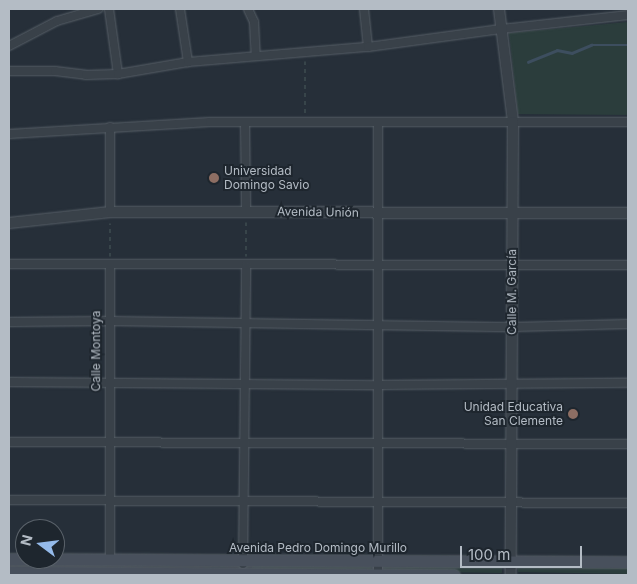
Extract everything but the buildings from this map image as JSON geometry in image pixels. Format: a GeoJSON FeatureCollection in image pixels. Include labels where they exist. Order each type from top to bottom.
{"type":"FeatureCollection","features":[{"type":"Feature","properties":{"kind":"main road","name":"Avenida Pedro Domingo Murillo"},"geometry":{"type":"LineString","coordinates":[[9,559],[244,562],[628,562]]}},
{"type":"Feature","properties":{"kind":"main road","name":"Calle Montoya"},"geometry":{"type":"LineString","coordinates":[[110,560],[110,574]]}},
{"type":"Feature","properties":{"kind":"main road"},"geometry":{"type":"LineString","coordinates":[[9,572],[454,575]]}},
{"type":"Feature","properties":{"kind":"street"},"geometry":{"type":"LineString","coordinates":[[9,46],[57,21],[98,9]]}},
{"type":"Feature","properties":{"kind":"street"},"geometry":{"type":"LineString","coordinates":[[109,9],[118,74]]}},
{"type":"Feature","properties":{"kind":"street"},"geometry":{"type":"LineString","coordinates":[[180,9],[188,62]]}},
{"type":"Feature","properties":{"kind":"street"},"geometry":{"type":"LineString","coordinates":[[248,9],[254,22],[256,55]]}},
{"type":"Feature","properties":{"kind":"street"},"geometry":{"type":"LineString","coordinates":[[364,9],[368,47]]}},
{"type":"Feature","properties":{"kind":"street","name":"Calle M. García"},"geometry":{"type":"LineString","coordinates":[[499,9],[513,122],[511,575]]}},
{"type":"Feature","properties":{"kind":"street"},"geometry":{"type":"LineString","coordinates":[[9,70],[55,71],[86,75],[118,74],[188,62],[368,47],[501,28],[628,15]]}},
{"type":"Feature","properties":{"kind":"street"},"geometry":{"type":"LineString","coordinates":[[9,134],[210,122],[628,122]]}},
{"type":"Feature","properties":{"kind":"street"},"geometry":{"type":"LineString","coordinates":[[378,122],[378,575]]}},
{"type":"Feature","properties":{"kind":"street"},"geometry":{"type":"LineString","coordinates":[[245,123],[246,211]]}},
{"type":"Feature","properties":{"kind":"street"},"geometry":{"type":"LineString","coordinates":[[110,127],[110,212]]}},
{"type":"Feature","properties":{"kind":"street","name":"Avenida Unión"},"geometry":{"type":"LineString","coordinates":[[9,223],[110,212],[628,213]]}},
{"type":"Feature","properties":{"kind":"street"},"geometry":{"type":"LineString","coordinates":[[9,264],[246,266],[628,265]]}},
{"type":"Feature","properties":{"kind":"street","name":"Calle Montoya"},"geometry":{"type":"LineString","coordinates":[[110,264],[110,560]]}},
{"type":"Feature","properties":{"kind":"street"},"geometry":{"type":"LineString","coordinates":[[244,575],[246,266]]}},
{"type":"Feature","properties":{"kind":"street"},"geometry":{"type":"LineString","coordinates":[[9,322],[109,321],[513,327],[628,324]]}},
{"type":"Feature","properties":{"kind":"street"},"geometry":{"type":"LineString","coordinates":[[9,382],[378,385],[628,383]]}},
{"type":"Feature","properties":{"kind":"street"},"geometry":{"type":"LineString","coordinates":[[9,442],[628,444]]}},
{"type":"Feature","properties":{"kind":"street"},"geometry":{"type":"LineString","coordinates":[[9,500],[244,503],[628,503]]}},
{"type":"Feature","properties":{"kind":"path"},"geometry":{"type":"LineString","coordinates":[[304,53],[305,122]]}},
{"type":"Feature","properties":{"kind":"path"},"geometry":{"type":"LineString","coordinates":[[246,211],[246,266]]}},
{"type":"Feature","properties":{"kind":"path"},"geometry":{"type":"LineString","coordinates":[[110,212],[110,264]]}},
{"type":"Feature","properties":{"kind":"shaded area"},"geometry":{"type":"Polygon","coordinates":[[[628,22],[628,115],[518,114],[509,33],[628,22]]]}},
{"type":"Feature","properties":{"kind":"shaded area"},"geometry":{"type":"Polygon","coordinates":[[[252,565],[371,565],[371,571],[252,572],[252,565]]]}},
{"type":"Feature","properties":{"kind":"shaded area"},"geometry":{"type":"Polygon","coordinates":[[[384,565],[502,566],[502,573],[384,571],[384,565]]]}},
{"type":"Feature","properties":{"kind":"shaded area"},"geometry":{"type":"Polygon","coordinates":[[[518,566],[628,568],[628,574],[518,572],[518,566]]]}},
{"type":"Feature","properties":{"kind":"waterway"},"geometry":{"type":"LineString","coordinates":[[528,62],[557,50],[572,53],[591,45],[628,45]]}},
{"type":"Feature","properties":{"kind":"place","name":"Universidad Domingo Savio"},"geometry":{"type":"Point","coordinates":[214,178]}},
{"type":"Feature","properties":{"kind":"place","name":"Unidad Educativa San Clemente"},"geometry":{"type":"Point","coordinates":[573,414]}}]}
